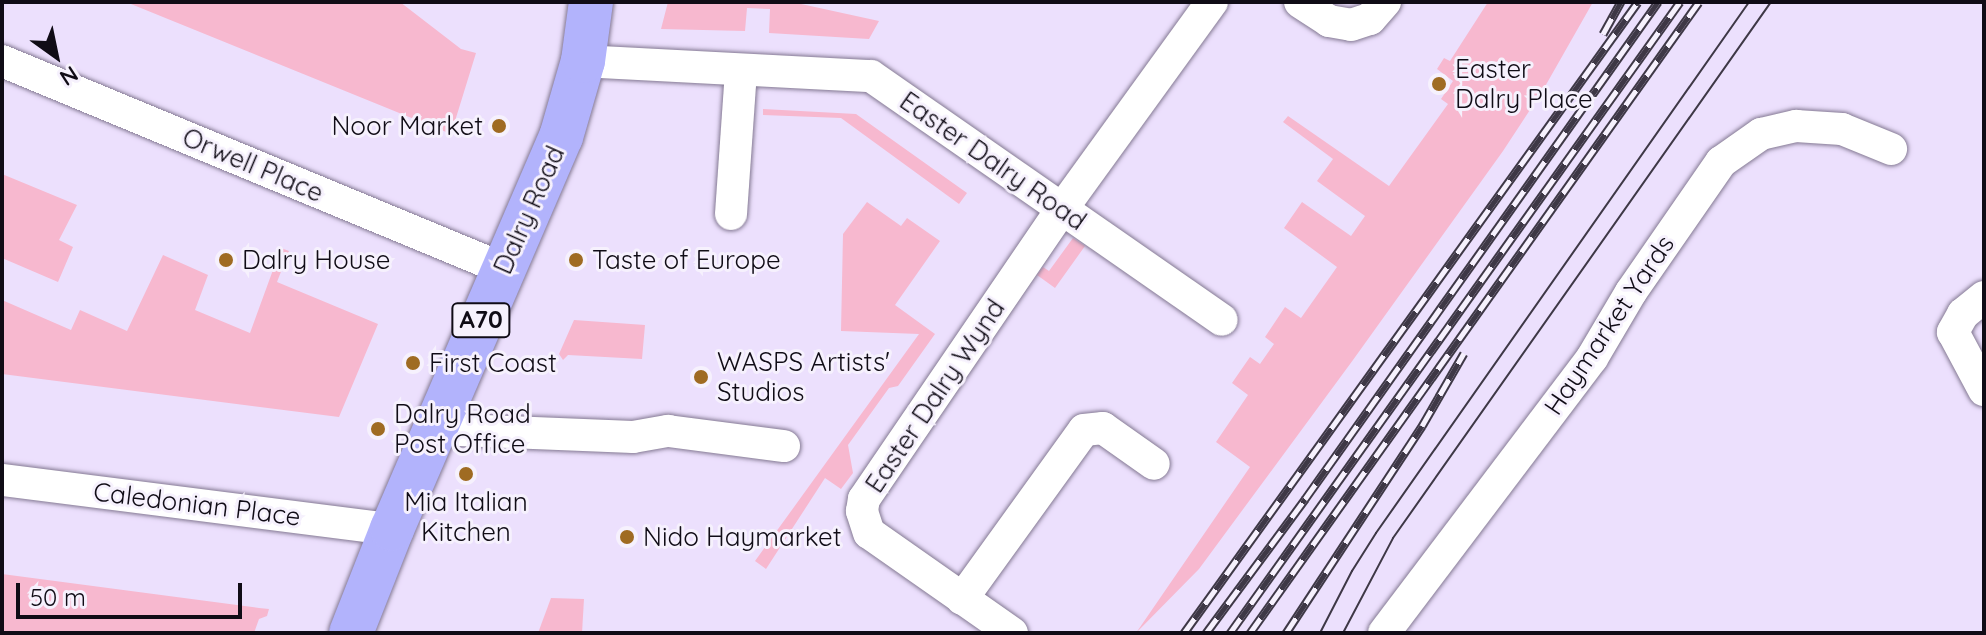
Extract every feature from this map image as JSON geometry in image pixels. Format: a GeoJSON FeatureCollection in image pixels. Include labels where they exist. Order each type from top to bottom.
{"type":"FeatureCollection","features":[{"type":"Feature","properties":{"kind":"main road","name":"Dalry Road"},"geometry":{"type":"LineString","coordinates":[[351,633],[392,529],[561,137],[583,61],[591,2]]}},
{"type":"Feature","properties":{"kind":"street","name":"Easter Dalry Wynd"},"geometry":{"type":"LineString","coordinates":[[1012,633],[869,533],[864,523],[864,499],[1062,209],[1212,2]]}},
{"type":"Feature","properties":{"kind":"street"},"geometry":{"type":"LineString","coordinates":[[1300,2],[1329,21],[1351,25],[1370,19],[1385,2]]}},
{"type":"Feature","properties":{"kind":"street","name":"Orwell Place"},"geometry":{"type":"LineString","coordinates":[[2,61],[504,269]]}},
{"type":"Feature","properties":{"kind":"street","name":"Easter Dalry Road"},"geometry":{"type":"LineString","coordinates":[[583,61],[871,76],[1222,320]]}},
{"type":"Feature","properties":{"kind":"street"},"geometry":{"type":"LineString","coordinates":[[731,214],[741,71]]}},
{"type":"Feature","properties":{"kind":"street","name":"Haymarket Yards"},"geometry":{"type":"LineString","coordinates":[[1384,633],[1592,358],[1631,292],[1721,162],[1761,134],[1796,126],[1842,129],[1891,149]]}},
{"type":"Feature","properties":{"kind":"street"},"geometry":{"type":"LineString","coordinates":[[1984,297],[1963,314],[1953,332],[1984,390]]}},
{"type":"Feature","properties":{"kind":"street"},"geometry":{"type":"LineString","coordinates":[[962,599],[1084,430],[1103,428],[1154,464]]}},
{"type":"Feature","properties":{"kind":"street"},"geometry":{"type":"LineString","coordinates":[[435,429],[633,437],[668,431],[784,446]]}},
{"type":"Feature","properties":{"kind":"street","name":"Caledonian Place"},"geometry":{"type":"LineString","coordinates":[[2,480],[392,529]]}},
{"type":"Feature","properties":{"kind":"shaded area"},"geometry":{"type":"Polygon","coordinates":[[[126,2],[400,2],[461,49],[476,53],[451,134],[126,2]]]}},
{"type":"Feature","properties":{"kind":"shaded area"},"geometry":{"type":"Polygon","coordinates":[[[668,2],[792,2],[879,21],[869,39],[769,33],[770,9],[747,8],[745,31],[661,29],[668,2]]]}},
{"type":"Feature","properties":{"kind":"shaded area"},"geometry":{"type":"Polygon","coordinates":[[[1488,2],[1593,2],[1543,90],[1503,151],[1353,360],[1199,569],[1136,633],[1250,467],[1216,442],[1248,395],[1232,383],[1250,357],[1260,364],[1274,344],[1265,337],[1285,307],[1301,318],[1337,267],[1284,228],[1302,202],[1351,236],[1365,216],[1317,181],[1333,159],[1283,122],[1288,116],[1389,186],[1448,104],[1441,99],[1453,81],[1437,69],[1444,58],[1450,61],[1488,2]]]}},
{"type":"Feature","properties":{"kind":"shaded area"},"geometry":{"type":"Polygon","coordinates":[[[763,109],[856,114],[967,193],[959,204],[841,118],[763,115],[763,109]]]}},
{"type":"Feature","properties":{"kind":"shaded area"},"geometry":{"type":"Polygon","coordinates":[[[2,174],[77,205],[59,240],[73,247],[58,282],[2,258],[2,174]]]}},
{"type":"Feature","properties":{"kind":"shaded area"},"geometry":{"type":"Polygon","coordinates":[[[867,202],[901,226],[907,218],[940,241],[895,305],[935,334],[898,386],[889,388],[848,445],[853,473],[841,489],[825,478],[766,569],[755,561],[919,334],[841,331],[843,234],[867,202]]]}},
{"type":"Feature","properties":{"kind":"shaded area"},"geometry":{"type":"Polygon","coordinates":[[[1073,238],[1085,246],[1055,288],[1037,275],[1043,267],[1049,271],[1073,238]]]}},
{"type":"Feature","properties":{"kind":"shaded area"},"geometry":{"type":"Polygon","coordinates":[[[281,248],[289,251],[277,282],[378,324],[339,417],[2,374],[2,300],[71,330],[80,310],[127,331],[163,255],[208,275],[195,310],[250,333],[281,248]]]}},
{"type":"Feature","properties":{"kind":"shaded area"},"geometry":{"type":"Polygon","coordinates":[[[574,320],[645,325],[642,359],[568,355],[563,360],[559,354],[574,320]]]}},
{"type":"Feature","properties":{"kind":"shaded area"},"geometry":{"type":"Polygon","coordinates":[[[2,574],[269,609],[267,616],[259,619],[254,633],[2,633],[2,574]]]}},
{"type":"Feature","properties":{"kind":"shaded area"},"geometry":{"type":"Polygon","coordinates":[[[551,598],[584,599],[582,633],[538,633],[551,598]]]}},
{"type":"Feature","properties":{"kind":"tram line"},"geometry":{"type":"LineString","coordinates":[[1320,633],[1376,533],[1749,2]]}},
{"type":"Feature","properties":{"kind":"tram line"},"geometry":{"type":"LineString","coordinates":[[1343,633],[1393,538],[1771,2]]}},
{"type":"Feature","properties":{"kind":"railway"},"geometry":{"type":"LineString","coordinates":[[1603,34],[1621,2]]}},
{"type":"Feature","properties":{"kind":"railway"},"geometry":{"type":"LineString","coordinates":[[1184,633],[1638,2]]}},
{"type":"Feature","properties":{"kind":"railway"},"geometry":{"type":"LineString","coordinates":[[1206,633],[1305,499],[1658,2]]}},
{"type":"Feature","properties":{"kind":"railway"},"geometry":{"type":"LineString","coordinates":[[1230,633],[1680,2]]}},
{"type":"Feature","properties":{"kind":"railway"},"geometry":{"type":"LineString","coordinates":[[1250,633],[1699,2]]}},
{"type":"Feature","properties":{"kind":"railway"},"geometry":{"type":"LineString","coordinates":[[1286,633],[1422,426],[1464,353]]}},
{"type":"Feature","properties":{"kind":"place","name":"Easter Dalry Place"},"geometry":{"type":"Point","coordinates":[1439,84]}},
{"type":"Feature","properties":{"kind":"place","name":"Noor Market"},"geometry":{"type":"Point","coordinates":[499,126]}},
{"type":"Feature","properties":{"kind":"place","name":"Dalry House"},"geometry":{"type":"Point","coordinates":[226,260]}},
{"type":"Feature","properties":{"kind":"place","name":"Taste of Europe"},"geometry":{"type":"Point","coordinates":[576,260]}},
{"type":"Feature","properties":{"kind":"place","name":"First Coast"},"geometry":{"type":"Point","coordinates":[413,363]}},
{"type":"Feature","properties":{"kind":"place","name":"WASPS Artists' Studios"},"geometry":{"type":"Point","coordinates":[701,377]}},
{"type":"Feature","properties":{"kind":"place","name":"Dalry Road Post Office"},"geometry":{"type":"Point","coordinates":[378,429]}},
{"type":"Feature","properties":{"kind":"place","name":"Mia Italian Kitchen"},"geometry":{"type":"Point","coordinates":[466,474]}},
{"type":"Feature","properties":{"kind":"place","name":"Nido Haymarket"},"geometry":{"type":"Point","coordinates":[627,537]}}]}
